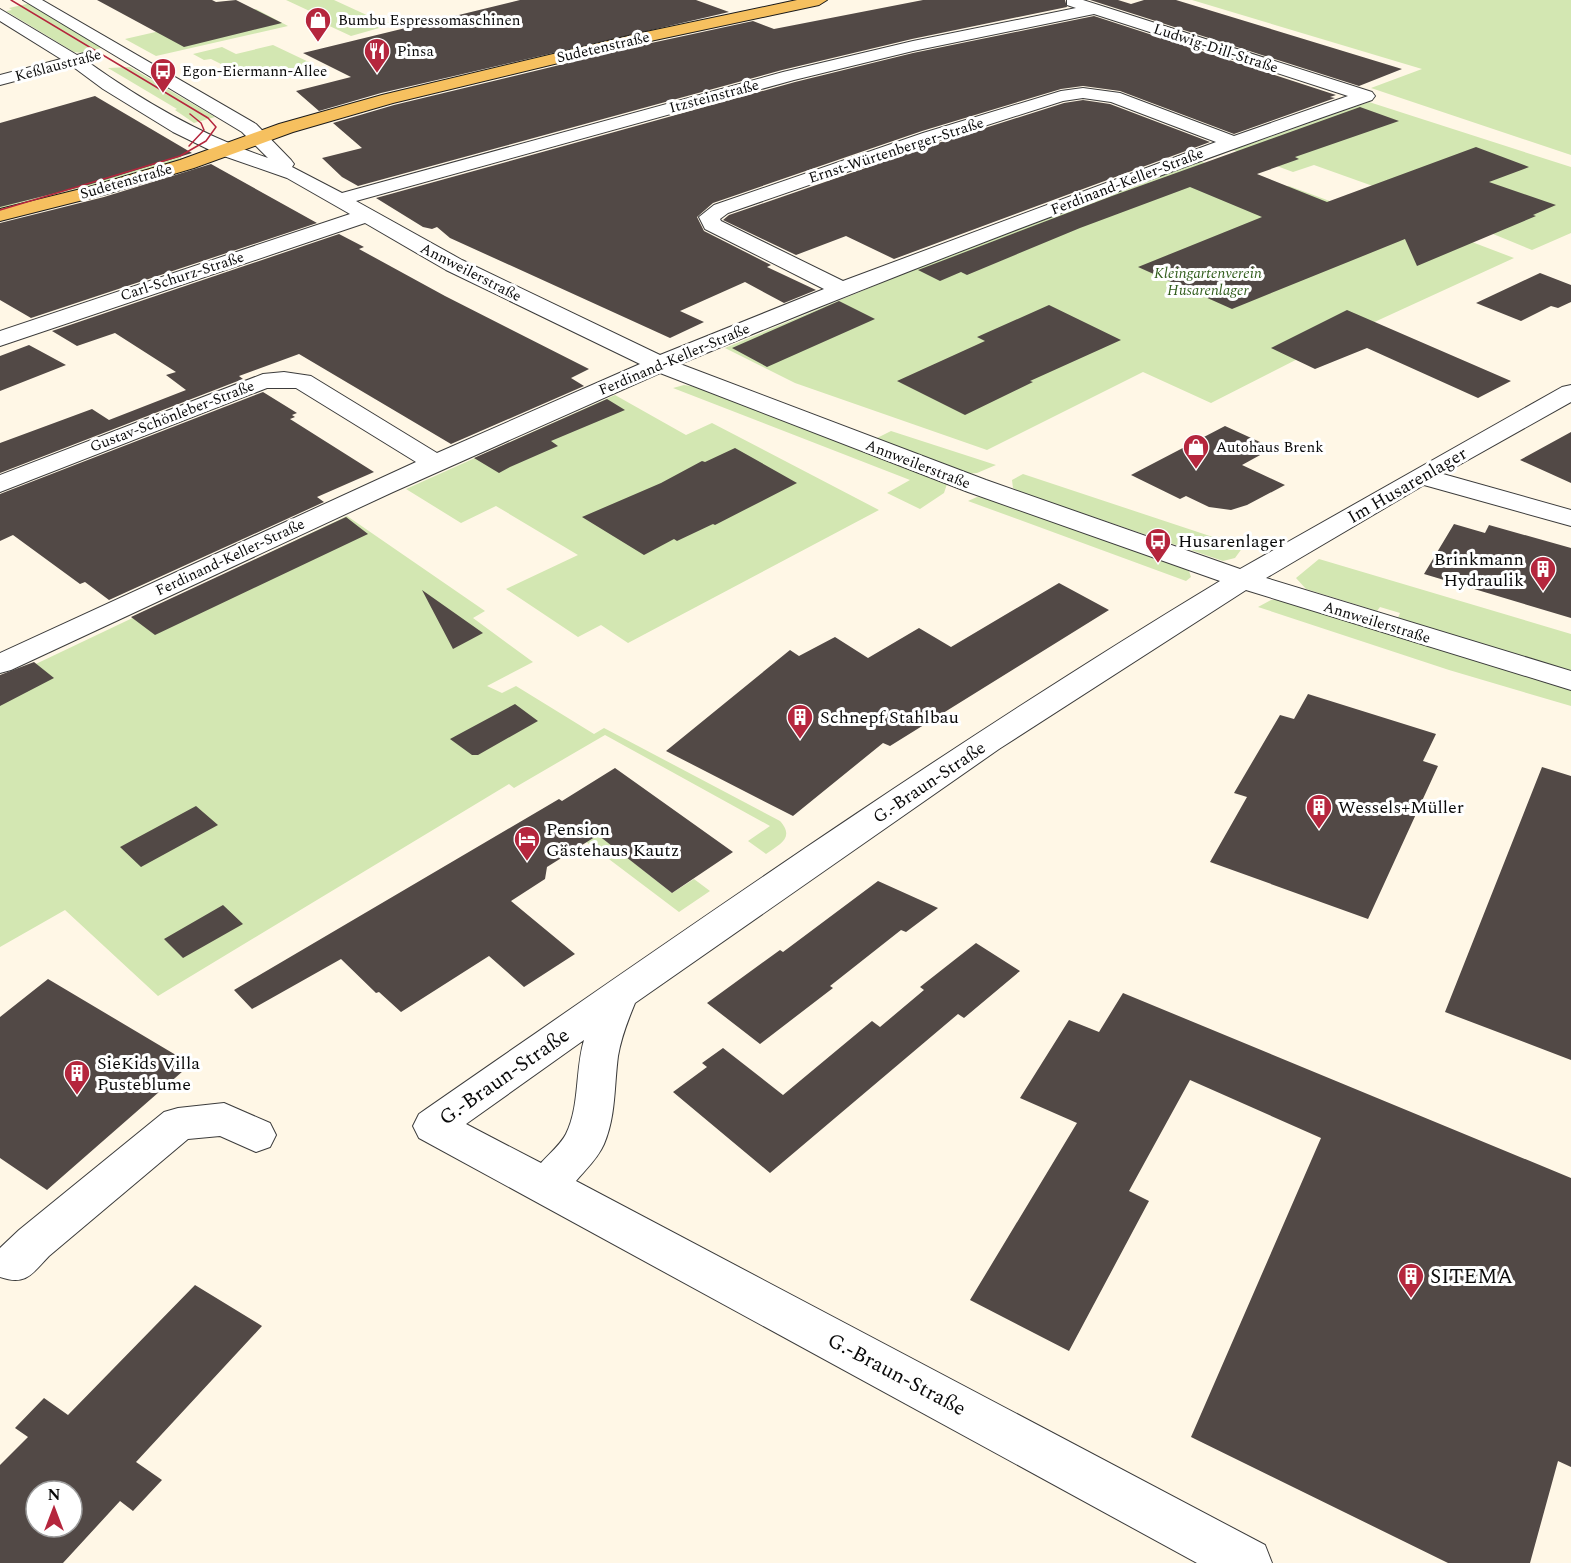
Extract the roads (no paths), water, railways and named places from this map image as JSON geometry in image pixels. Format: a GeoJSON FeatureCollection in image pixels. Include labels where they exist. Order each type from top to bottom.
{"type":"FeatureCollection","features":[{"type":"Feature","properties":{"kind":"main road","name":"Sudetenstraße"},"geometry":{"type":"LineString","coordinates":[[0,201],[206,141],[253,133],[330,108],[388,99],[641,38],[819,0]]}},
{"type":"Feature","properties":{"kind":"main road","name":"Sudetenstraße"},"geometry":{"type":"LineString","coordinates":[[0,215],[96,191],[187,164],[225,150],[253,133]]}},
{"type":"Feature","properties":{"kind":"street"},"geometry":{"type":"LineString","coordinates":[[31,0],[253,133]]}},
{"type":"Feature","properties":{"kind":"street","name":"Ludwig-Dill-Straße"},"geometry":{"type":"LineString","coordinates":[[1066,0],[1366,96]]}},
{"type":"Feature","properties":{"kind":"street","name":"Itzsteinstraße"},"geometry":{"type":"LineString","coordinates":[[338,200],[780,78],[924,44],[1094,9]]}},
{"type":"Feature","properties":{"kind":"street"},"geometry":{"type":"LineString","coordinates":[[2,17],[75,60],[109,85],[180,129],[206,141]]}},
{"type":"Feature","properties":{"kind":"street","name":"Keßlaustraße"},"geometry":{"type":"LineString","coordinates":[[0,80],[115,50]]}},
{"type":"Feature","properties":{"kind":"street","name":"Ernst-Würtenberger-Straße"},"geometry":{"type":"LineString","coordinates":[[842,289],[712,225],[709,217],[721,209],[930,137],[1072,94],[1097,94],[1114,98],[1233,142]]}},
{"type":"Feature","properties":{"kind":"street","name":"Ferdinand-Keller-Straße"},"geometry":{"type":"LineString","coordinates":[[0,664],[435,463],[659,364],[842,289],[1233,142],[1366,96]]}},
{"type":"Feature","properties":{"kind":"street","name":"Annweilerstraße"},"geometry":{"type":"LineString","coordinates":[[253,133],[294,174]]}},
{"type":"Feature","properties":{"kind":"street","name":"Annweilerstraße"},"geometry":{"type":"LineString","coordinates":[[206,141],[294,174],[365,216],[501,289],[659,364],[949,476],[1244,580],[1571,681]]}},
{"type":"Feature","properties":{"kind":"street","name":"Carl-Schurz-Straße"},"geometry":{"type":"LineString","coordinates":[[0,339],[365,216]]}},
{"type":"Feature","properties":{"kind":"street","name":"Gustav-Schönleber-Straße"},"geometry":{"type":"LineString","coordinates":[[0,484],[263,381],[278,379],[302,381],[435,463]]}},
{"type":"Feature","properties":{"kind":"street","name":"Im Husarenlager"},"geometry":{"type":"LineString","coordinates":[[1244,580],[1421,476],[1571,392]]}},
{"type":"Feature","properties":{"kind":"street"},"geometry":{"type":"LineString","coordinates":[[1421,476],[1571,518]]}},
{"type":"Feature","properties":{"kind":"street","name":"G.-Braun-Straße"},"geometry":{"type":"LineString","coordinates":[[1244,580],[927,781],[433,1126],[1246,1563]]}},
{"type":"Feature","properties":{"kind":"street"},"geometry":{"type":"LineString","coordinates":[[547,1186],[584,1143],[593,1114],[599,1055],[608,1021],[620,994]]}},
{"type":"Feature","properties":{"kind":"street"},"geometry":{"type":"LineString","coordinates":[[15,1263],[34,1243],[178,1124],[224,1119],[256,1135]]}},
{"type":"Feature","properties":{"kind":"tram line"},"geometry":{"type":"LineString","coordinates":[[0,210],[180,156],[206,141],[216,127],[208,118],[11,0]]}},
{"type":"Feature","properties":{"kind":"tram line"},"geometry":{"type":"LineString","coordinates":[[189,146],[204,130],[201,123],[190,114]]}},
{"type":"Feature","properties":{"kind":"place","name":"Bumbu Espressomaschinen"},"geometry":{"type":"Point","coordinates":[318,43]}},
{"type":"Feature","properties":{"kind":"place","name":"Pinsa"},"geometry":{"type":"Point","coordinates":[377,74]}},
{"type":"Feature","properties":{"kind":"place","name":"Egon-Eiermann-Allee"},"geometry":{"type":"Point","coordinates":[163,94]}},
{"type":"Feature","properties":{"kind":"place","name":"Autohaus Brenk"},"geometry":{"type":"Point","coordinates":[1196,470]}},
{"type":"Feature","properties":{"kind":"place","name":"Husarenlager"},"geometry":{"type":"Point","coordinates":[1158,564]}},
{"type":"Feature","properties":{"kind":"place","name":"Brinkmann Hydraulik"},"geometry":{"type":"Point","coordinates":[1543,592]}},
{"type":"Feature","properties":{"kind":"place","name":"Schnepf Stahlbau"},"geometry":{"type":"Point","coordinates":[800,740]}},
{"type":"Feature","properties":{"kind":"place","name":"Wessels+Müller"},"geometry":{"type":"Point","coordinates":[1319,830]}},
{"type":"Feature","properties":{"kind":"place","name":"Pension Gästehaus Kautz"},"geometry":{"type":"Point","coordinates":[527,862]}},
{"type":"Feature","properties":{"kind":"place","name":"SieKids Villa Pusteblume"},"geometry":{"type":"Point","coordinates":[77,1096]}},
{"type":"Feature","properties":{"kind":"place","name":"SITEMA"},"geometry":{"type":"Point","coordinates":[1411,1299]}},
{"type":"Feature","properties":{"kind":"park label","name":"Kleingartenverein Husarenlager"},"geometry":{"type":"Point","coordinates":[1208,282]}}]}
